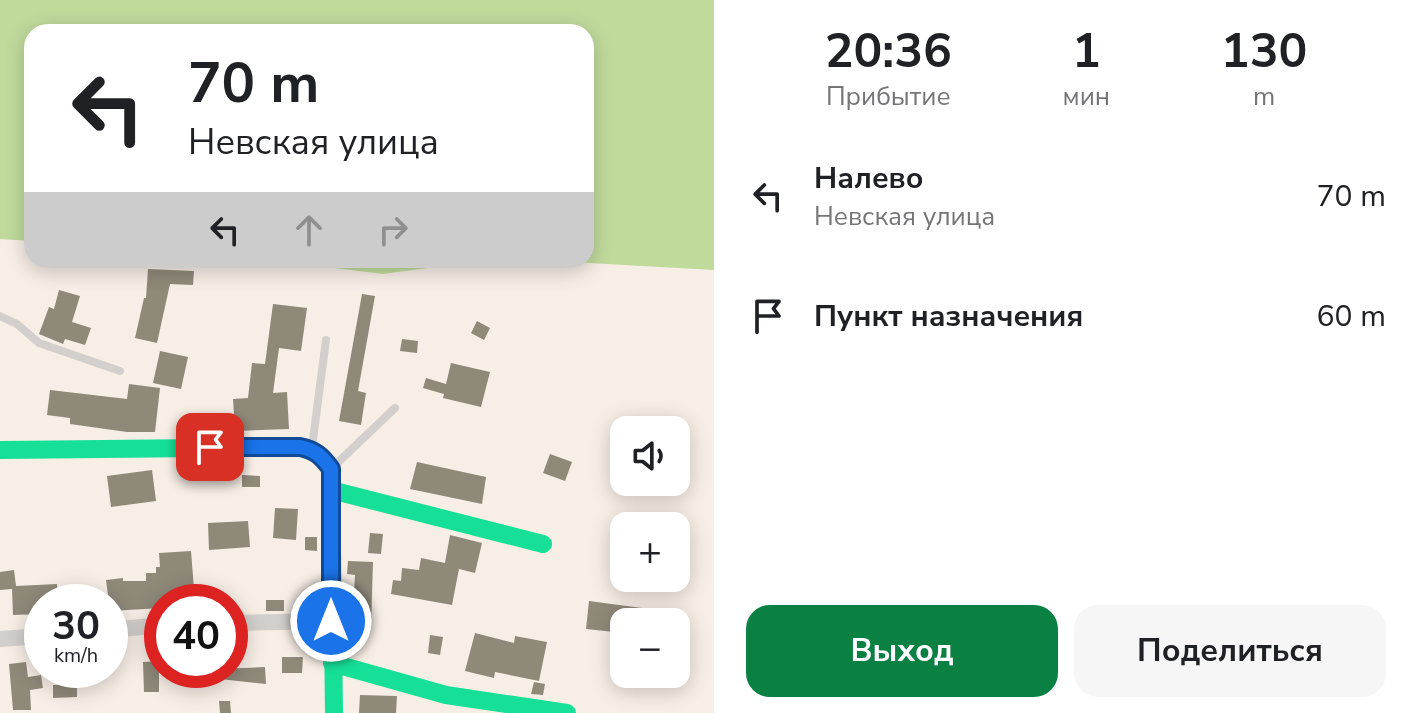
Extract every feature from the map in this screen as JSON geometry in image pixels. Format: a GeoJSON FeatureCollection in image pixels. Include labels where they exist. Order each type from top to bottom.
{"type":"FeatureCollection","features":[{"type":"Feature","properties":{"kind":"street"},"geometry":{"type":"LineString","coordinates":[[0,450],[300,447],[312,449],[323,457],[331,469],[334,713]]}},
{"type":"Feature","properties":{"kind":"street"},"geometry":{"type":"LineString","coordinates":[[331,490],[543,544]]}},
{"type":"Feature","properties":{"kind":"street"},"geometry":{"type":"LineString","coordinates":[[248,623],[331,621]]}},
{"type":"Feature","properties":{"kind":"street"},"geometry":{"type":"LineString","coordinates":[[0,639],[24,637]]}},
{"type":"Feature","properties":{"kind":"street"},"geometry":{"type":"LineString","coordinates":[[332,663],[446,695],[567,713]]}},
{"type":"Feature","properties":{"kind":"lane"},"geometry":{"type":"LineString","coordinates":[[0,316],[17,324],[39,343],[120,371]]}},
{"type":"Feature","properties":{"kind":"lane"},"geometry":{"type":"LineString","coordinates":[[312,449],[326,340]]}},
{"type":"Feature","properties":{"kind":"lane"},"geometry":{"type":"LineString","coordinates":[[331,469],[395,408]]}},
{"type":"Feature","properties":{"kind":"shaded area"},"geometry":{"type":"Polygon","coordinates":[[[0,0],[714,0],[714,270],[594,263],[594,24],[24,24],[24,240],[0,239],[0,0]]]}},
{"type":"Feature","properties":{"kind":"shaded area"},"geometry":{"type":"Polygon","coordinates":[[[334,268],[428,268],[383,274],[334,268]]]}},
{"type":"Feature","properties":{"kind":"building"},"geometry":{"type":"Polygon","coordinates":[[[148,269],[194,271],[193,285],[170,284],[157,343],[135,338],[146,298],[148,269]]]}},
{"type":"Feature","properties":{"kind":"building"},"geometry":{"type":"Polygon","coordinates":[[[59,290],[80,296],[72,322],[91,328],[85,345],[65,339],[63,344],[39,334],[49,307],[54,309],[59,290]]]}},
{"type":"Feature","properties":{"kind":"building"},"geometry":{"type":"Polygon","coordinates":[[[362,294],[375,296],[358,391],[366,393],[361,425],[339,421],[362,294]]]}},
{"type":"Feature","properties":{"kind":"building"},"geometry":{"type":"Polygon","coordinates":[[[273,304],[307,308],[301,351],[279,348],[273,393],[287,392],[289,429],[235,431],[233,399],[248,398],[252,363],[265,364],[273,304]]]}},
{"type":"Feature","properties":{"kind":"building"},"geometry":{"type":"Polygon","coordinates":[[[477,321],[490,328],[484,340],[471,333],[477,321]]]}},
{"type":"Feature","properties":{"kind":"building"},"geometry":{"type":"Polygon","coordinates":[[[402,339],[418,341],[417,353],[400,351],[402,339]]]}},
{"type":"Feature","properties":{"kind":"building"},"geometry":{"type":"Polygon","coordinates":[[[160,351],[188,357],[181,389],[153,383],[160,351]]]}},
{"type":"Feature","properties":{"kind":"building"},"geometry":{"type":"Polygon","coordinates":[[[451,363],[490,372],[481,407],[443,398],[444,394],[423,388],[426,378],[446,384],[451,363]]]}},
{"type":"Feature","properties":{"kind":"building"},"geometry":{"type":"Polygon","coordinates":[[[129,384],[160,388],[155,432],[127,432],[70,424],[70,418],[47,415],[50,390],[127,399],[129,384]]]}},
{"type":"Feature","properties":{"kind":"building"},"geometry":{"type":"Polygon","coordinates":[[[550,454],[572,462],[565,481],[543,473],[550,454]]]}},
{"type":"Feature","properties":{"kind":"building"},"geometry":{"type":"Polygon","coordinates":[[[417,462],[486,477],[482,504],[410,489],[417,462]]]}},
{"type":"Feature","properties":{"kind":"building"},"geometry":{"type":"Polygon","coordinates":[[[152,470],[156,501],[111,507],[107,476],[152,470]]]}},
{"type":"Feature","properties":{"kind":"building"},"geometry":{"type":"Polygon","coordinates":[[[242,475],[260,476],[260,487],[242,487],[242,475]]]}},
{"type":"Feature","properties":{"kind":"building"},"geometry":{"type":"Polygon","coordinates":[[[275,508],[298,509],[296,540],[273,538],[275,508]]]}},
{"type":"Feature","properties":{"kind":"building"},"geometry":{"type":"Polygon","coordinates":[[[248,521],[250,547],[209,550],[208,523],[248,521]]]}},
{"type":"Feature","properties":{"kind":"building"},"geometry":{"type":"Polygon","coordinates":[[[370,533],[383,534],[381,554],[368,553],[370,533]]]}},
{"type":"Feature","properties":{"kind":"building"},"geometry":{"type":"Polygon","coordinates":[[[450,535],[482,543],[475,573],[459,569],[452,605],[391,594],[393,580],[401,581],[402,568],[419,570],[421,558],[445,563],[450,535]]]}},
{"type":"Feature","properties":{"kind":"building"},"geometry":{"type":"Polygon","coordinates":[[[305,537],[317,537],[317,551],[305,550],[305,537]]]}},
{"type":"Feature","properties":{"kind":"building"},"geometry":{"type":"Polygon","coordinates":[[[191,551],[194,584],[144,584],[144,609],[128,610],[128,584],[107,584],[106,580],[123,578],[123,581],[146,581],[146,573],[156,573],[156,567],[160,567],[159,553],[191,551]]]}},
{"type":"Feature","properties":{"kind":"building"},"geometry":{"type":"Polygon","coordinates":[[[348,561],[373,562],[371,627],[347,626],[347,609],[353,609],[355,575],[347,574],[348,561]]]}},
{"type":"Feature","properties":{"kind":"building"},"geometry":{"type":"Polygon","coordinates":[[[14,570],[16,586],[24,586],[24,615],[13,615],[12,589],[0,590],[0,572],[14,570]]]}},
{"type":"Feature","properties":{"kind":"building"},"geometry":{"type":"Polygon","coordinates":[[[266,600],[284,600],[284,611],[266,611],[266,600]]]}},
{"type":"Feature","properties":{"kind":"building"},"geometry":{"type":"Polygon","coordinates":[[[589,601],[642,608],[610,608],[610,632],[586,629],[589,601]]]}},
{"type":"Feature","properties":{"kind":"building"},"geometry":{"type":"Polygon","coordinates":[[[475,633],[514,643],[515,636],[547,642],[539,681],[495,672],[494,678],[465,671],[475,633]]]}},
{"type":"Feature","properties":{"kind":"building"},"geometry":{"type":"Polygon","coordinates":[[[430,635],[443,637],[440,655],[428,653],[430,635]]]}},
{"type":"Feature","properties":{"kind":"building"},"geometry":{"type":"Polygon","coordinates":[[[282,657],[303,657],[302,673],[282,673],[282,657]]]}},
{"type":"Feature","properties":{"kind":"building"},"geometry":{"type":"Polygon","coordinates":[[[24,662],[24,688],[43,688],[30,690],[31,710],[13,710],[9,664],[24,662]]]}},
{"type":"Feature","properties":{"kind":"building"},"geometry":{"type":"Polygon","coordinates":[[[143,662],[144,688],[159,688],[159,692],[144,692],[143,662]]]}},
{"type":"Feature","properties":{"kind":"building"},"geometry":{"type":"Polygon","coordinates":[[[265,667],[266,684],[248,682],[248,668],[265,667]]]}},
{"type":"Feature","properties":{"kind":"building"},"geometry":{"type":"Polygon","coordinates":[[[534,682],[545,684],[543,695],[531,694],[534,682]]]}},
{"type":"Feature","properties":{"kind":"building"},"geometry":{"type":"Polygon","coordinates":[[[53,688],[77,688],[77,697],[53,698],[53,688]]]}},
{"type":"Feature","properties":{"kind":"building"},"geometry":{"type":"Polygon","coordinates":[[[360,695],[397,696],[396,713],[359,713],[360,695]]]}},
{"type":"Feature","properties":{"kind":"building"},"geometry":{"type":"Polygon","coordinates":[[[219,701],[230,701],[231,713],[220,713],[219,701]]]}},
{"type":"Feature","properties":{"kind":"traffic: fast"},"geometry":{"type":"LineString","coordinates":[[0,450],[300,447],[318,454],[331,469],[334,713]]}},
{"type":"Feature","properties":{"kind":"traffic: fast"},"geometry":{"type":"LineString","coordinates":[[331,490],[543,544]]}},
{"type":"Feature","properties":{"kind":"traffic: fast"},"geometry":{"type":"LineString","coordinates":[[332,663],[446,695],[567,713]]}},
{"type":"Feature","properties":{"kind":"route"},"geometry":{"type":"LineString","coordinates":[[210,447],[300,447],[312,449],[323,457],[331,469],[331,621]]}}]}
